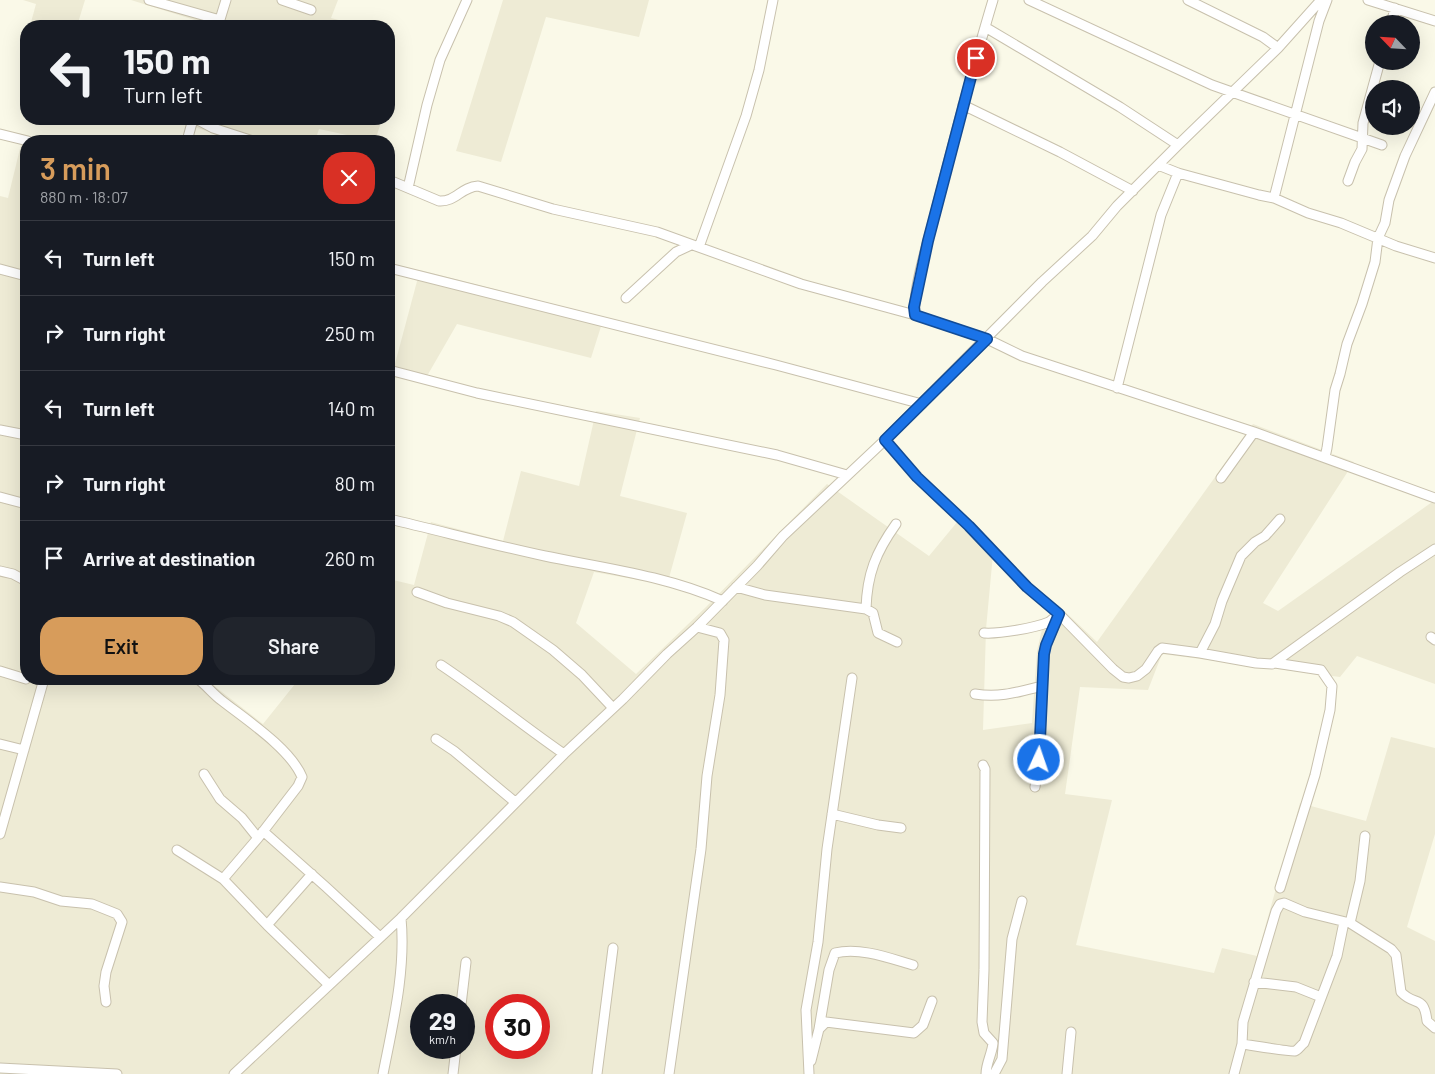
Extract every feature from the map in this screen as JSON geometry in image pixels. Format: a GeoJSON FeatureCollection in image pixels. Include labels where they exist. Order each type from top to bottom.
{"type":"FeatureCollection","features":[{"type":"Feature","properties":{"kind":"street"},"geometry":{"type":"LineString","coordinates":[[149,0],[210,20]]}},
{"type":"Feature","properties":{"kind":"street"},"geometry":{"type":"LineString","coordinates":[[220,20],[226,0]]}},
{"type":"Feature","properties":{"kind":"street"},"geometry":{"type":"LineString","coordinates":[[282,0],[311,10]]}},
{"type":"Feature","properties":{"kind":"street"},"geometry":{"type":"LineString","coordinates":[[408,188],[440,60],[467,0]]}},
{"type":"Feature","properties":{"kind":"street"},"geometry":{"type":"LineString","coordinates":[[695,246],[746,116],[759,70],[773,0]]}},
{"type":"Feature","properties":{"kind":"street"},"geometry":{"type":"LineString","coordinates":[[915,315],[918,284],[963,105],[993,0]]}},
{"type":"Feature","properties":{"kind":"street"},"geometry":{"type":"LineString","coordinates":[[1030,0],[1212,85],[1382,145]]}},
{"type":"Feature","properties":{"kind":"street"},"geometry":{"type":"LineString","coordinates":[[1188,0],[1263,37],[1278,48]]}},
{"type":"Feature","properties":{"kind":"street"},"geometry":{"type":"LineString","coordinates":[[234,1074],[401,918],[515,802],[697,627],[757,566],[783,536],[885,440],[1042,282],[1092,236],[1158,165],[1278,48],[1321,0]]}},
{"type":"Feature","properties":{"kind":"street"},"geometry":{"type":"LineString","coordinates":[[1274,198],[1319,21],[1327,0]]}},
{"type":"Feature","properties":{"kind":"street"},"geometry":{"type":"LineString","coordinates":[[1368,0],[1435,21]]}},
{"type":"Feature","properties":{"kind":"street"},"geometry":{"type":"LineString","coordinates":[[1393,15],[1395,8]]}},
{"type":"Feature","properties":{"kind":"street"},"geometry":{"type":"LineString","coordinates":[[985,27],[1120,107],[1178,145]]}},
{"type":"Feature","properties":{"kind":"street"},"geometry":{"type":"LineString","coordinates":[[1348,181],[1362,149],[1363,123],[1378,70]]}},
{"type":"Feature","properties":{"kind":"street"},"geometry":{"type":"LineString","coordinates":[[1325,458],[1334,390],[1347,344],[1362,304],[1374,262],[1378,238],[1385,223],[1389,200],[1405,156],[1435,92]]}},
{"type":"Feature","properties":{"kind":"street"},"geometry":{"type":"LineString","coordinates":[[963,105],[1060,152],[1133,191]]}},
{"type":"Feature","properties":{"kind":"street"},"geometry":{"type":"LineString","coordinates":[[208,125],[236,135]]}},
{"type":"Feature","properties":{"kind":"street"},"geometry":{"type":"LineString","coordinates":[[0,134],[20,139]]}},
{"type":"Feature","properties":{"kind":"street"},"geometry":{"type":"LineString","coordinates":[[1158,165],[1178,173],[1259,196],[1274,198],[1308,213],[1341,223],[1396,246],[1435,258]]}},
{"type":"Feature","properties":{"kind":"street"},"geometry":{"type":"LineString","coordinates":[[1116,388],[1161,215],[1178,173]]}},
{"type":"Feature","properties":{"kind":"street"},"geometry":{"type":"LineString","coordinates":[[395,183],[439,200],[447,201],[470,186],[478,186],[553,209],[657,232],[801,284],[915,315],[987,339],[1022,356],[1254,432],[1435,498]]}},
{"type":"Feature","properties":{"kind":"street"},"geometry":{"type":"LineString","coordinates":[[626,298],[676,252],[695,246]]}},
{"type":"Feature","properties":{"kind":"street"},"geometry":{"type":"LineString","coordinates":[[0,269],[20,274]]}},
{"type":"Feature","properties":{"kind":"street"},"geometry":{"type":"LineString","coordinates":[[395,270],[776,365],[922,404]]}},
{"type":"Feature","properties":{"kind":"street"},"geometry":{"type":"LineString","coordinates":[[395,372],[477,393],[777,455],[847,475]]}},
{"type":"Feature","properties":{"kind":"street"},"geometry":{"type":"LineString","coordinates":[[0,430],[20,434]]}},
{"type":"Feature","properties":{"kind":"street"},"geometry":{"type":"LineString","coordinates":[[1221,478],[1254,432]]}},
{"type":"Feature","properties":{"kind":"street"},"geometry":{"type":"LineString","coordinates":[[885,440],[917,477],[969,526],[1027,587],[1059,614],[1113,669],[1129,678],[1142,673],[1162,648],[1269,665],[1275,663],[1400,572],[1435,549]]}},
{"type":"Feature","properties":{"kind":"street"},"geometry":{"type":"LineString","coordinates":[[0,497],[20,502]]}},
{"type":"Feature","properties":{"kind":"street"},"geometry":{"type":"LineString","coordinates":[[1200,653],[1215,624],[1222,601],[1241,556],[1255,542],[1265,536],[1280,519]]}},
{"type":"Feature","properties":{"kind":"street"},"geometry":{"type":"LineString","coordinates":[[395,520],[537,554],[662,580],[700,591],[722,601]]}},
{"type":"Feature","properties":{"kind":"street"},"geometry":{"type":"LineString","coordinates":[[866,608],[867,591],[873,564],[879,548],[896,524]]}},
{"type":"Feature","properties":{"kind":"street"},"geometry":{"type":"LineString","coordinates":[[0,571],[20,579]]}},
{"type":"Feature","properties":{"kind":"street"},"geometry":{"type":"LineString","coordinates":[[736,587],[765,595],[866,608],[873,613],[878,633],[897,642]]}},
{"type":"Feature","properties":{"kind":"street"},"geometry":{"type":"LineString","coordinates":[[417,592],[447,603],[499,616],[513,622],[553,650],[582,675],[614,708]]}},
{"type":"Feature","properties":{"kind":"street"},"geometry":{"type":"LineString","coordinates":[[984,633],[998,633],[1034,626],[1048,622],[1059,614]]}},
{"type":"Feature","properties":{"kind":"street"},"geometry":{"type":"LineString","coordinates":[[1035,787],[1039,760],[1042,686],[1046,645],[1059,614]]}},
{"type":"Feature","properties":{"kind":"street"},"geometry":{"type":"LineString","coordinates":[[669,1074],[702,849],[707,776],[720,695],[724,640],[720,632],[697,627]]}},
{"type":"Feature","properties":{"kind":"street"},"geometry":{"type":"LineString","coordinates":[[1275,663],[1321,670],[1332,686],[1330,710],[1315,775],[1280,888]]}},
{"type":"Feature","properties":{"kind":"street"},"geometry":{"type":"LineString","coordinates":[[441,665],[476,688],[564,754]]}},
{"type":"Feature","properties":{"kind":"street"},"geometry":{"type":"LineString","coordinates":[[0,672],[20,677]]}},
{"type":"Feature","properties":{"kind":"street"},"geometry":{"type":"LineString","coordinates":[[810,1070],[806,1010],[818,942],[827,849],[852,678]]}},
{"type":"Feature","properties":{"kind":"street"},"geometry":{"type":"LineString","coordinates":[[0,834],[42,685]]}},
{"type":"Feature","properties":{"kind":"street"},"geometry":{"type":"LineString","coordinates":[[204,685],[220,700],[244,716],[271,740],[293,761],[302,777],[302,781],[223,879]]}},
{"type":"Feature","properties":{"kind":"street"},"geometry":{"type":"LineString","coordinates":[[975,694],[1004,696],[1042,686]]}},
{"type":"Feature","properties":{"kind":"street"},"geometry":{"type":"LineString","coordinates":[[436,739],[454,751],[515,802]]}},
{"type":"Feature","properties":{"kind":"street"},"geometry":{"type":"LineString","coordinates":[[0,744],[24,750]]}},
{"type":"Feature","properties":{"kind":"street"},"geometry":{"type":"LineString","coordinates":[[983,765],[985,769],[982,1022],[984,1033],[993,1043],[986,1064],[986,1074]]}},
{"type":"Feature","properties":{"kind":"street"},"geometry":{"type":"LineString","coordinates":[[204,774],[220,799],[260,834],[312,874],[380,937]]}},
{"type":"Feature","properties":{"kind":"street"},"geometry":{"type":"LineString","coordinates":[[832,814],[878,825],[901,828]]}},
{"type":"Feature","properties":{"kind":"street"},"geometry":{"type":"LineString","coordinates":[[1242,1044],[1272,1047],[1289,1052],[1296,1051],[1304,1042],[1336,956],[1360,881],[1365,836]]}},
{"type":"Feature","properties":{"kind":"street"},"geometry":{"type":"LineString","coordinates":[[177,850],[223,879],[329,985]]}},
{"type":"Feature","properties":{"kind":"street"},"geometry":{"type":"LineString","coordinates":[[267,925],[312,874]]}},
{"type":"Feature","properties":{"kind":"street"},"geometry":{"type":"LineString","coordinates":[[0,887],[34,892],[61,901],[92,904],[117,914],[122,922],[106,972],[104,986],[106,1002]]}},
{"type":"Feature","properties":{"kind":"street"},"geometry":{"type":"LineString","coordinates":[[994,1074],[1002,1059],[1012,940],[1022,901]]}},
{"type":"Feature","properties":{"kind":"street"},"geometry":{"type":"LineString","coordinates":[[1234,1074],[1242,1044],[1243,1022],[1254,982],[1276,911],[1280,904],[1284,903],[1305,912],[1347,922],[1391,949],[1396,955],[1401,992],[1424,1006],[1427,1013],[1427,1021],[1435,1028]]}},
{"type":"Feature","properties":{"kind":"street"},"geometry":{"type":"LineString","coordinates":[[383,1074],[396,1002],[403,943],[401,918]]}},
{"type":"Feature","properties":{"kind":"street"},"geometry":{"type":"LineString","coordinates":[[597,1074],[613,948]]}},
{"type":"Feature","properties":{"kind":"street"},"geometry":{"type":"LineString","coordinates":[[810,1070],[829,970],[836,953],[854,952],[885,957],[913,965]]}},
{"type":"Feature","properties":{"kind":"street"},"geometry":{"type":"LineString","coordinates":[[462,994],[466,962]]}},
{"type":"Feature","properties":{"kind":"street"},"geometry":{"type":"LineString","coordinates":[[1254,982],[1296,987],[1321,997]]}},
{"type":"Feature","properties":{"kind":"street"},"geometry":{"type":"LineString","coordinates":[[819,1029],[826,1022],[914,1033],[923,1025],[932,1001]]}},
{"type":"Feature","properties":{"kind":"street"},"geometry":{"type":"LineString","coordinates":[[1067,1074],[1071,1032]]}},
{"type":"Feature","properties":{"kind":"street"},"geometry":{"type":"LineString","coordinates":[[453,1074],[455,1059]]}},
{"type":"Feature","properties":{"kind":"street"},"geometry":{"type":"LineString","coordinates":[[1,1070],[118,1074]]}},
{"type":"Feature","properties":{"kind":"shaded area"},"geometry":{"type":"Polygon","coordinates":[[[23,0],[85,0],[79,20],[32,20],[36,4],[23,0]]]}},
{"type":"Feature","properties":{"kind":"shaded area"},"geometry":{"type":"Polygon","coordinates":[[[131,0],[338,0],[331,18],[339,20],[195,20],[131,0]]]}},
{"type":"Feature","properties":{"kind":"shaded area"},"geometry":{"type":"Polygon","coordinates":[[[503,0],[649,0],[639,37],[546,17],[501,162],[456,151],[503,0]]]}},
{"type":"Feature","properties":{"kind":"shaded area"},"geometry":{"type":"Polygon","coordinates":[[[189,125],[380,125],[377,135],[347,135],[319,129],[317,135],[218,135],[189,125]]]}},
{"type":"Feature","properties":{"kind":"shaded area"},"geometry":{"type":"Polygon","coordinates":[[[20,148],[20,685],[213,685],[263,724],[294,685],[395,685],[395,580],[414,585],[431,522],[503,541],[521,471],[579,486],[596,411],[640,418],[620,496],[687,513],[667,585],[594,572],[576,623],[636,674],[706,607],[827,484],[929,556],[963,515],[994,543],[986,629],[983,730],[1032,723],[1037,651],[1043,625],[1058,605],[1097,642],[1253,424],[1354,462],[1263,603],[1278,611],[1435,500],[1435,684],[1357,656],[1340,677],[1162,654],[1148,690],[1080,687],[1065,794],[1112,800],[1076,945],[1214,973],[1222,948],[1257,956],[1300,803],[1366,821],[1391,737],[1435,748],[1435,834],[1407,927],[1435,941],[1435,1074],[0,1074],[0,196],[8,198],[20,148]]]}},
{"type":"Feature","properties":{"kind":"shaded area"},"geometry":{"type":"Polygon","coordinates":[[[420,270],[604,317],[591,358],[457,324],[423,383],[395,376],[395,364],[420,270]]]}},
{"type":"Feature","properties":{"kind":"route"},"geometry":{"type":"LineString","coordinates":[[976,58],[928,241],[914,307],[915,315],[987,339],[885,440],[917,477],[969,526],[1027,587],[1059,614],[1044,654],[1039,760]]}}]}
